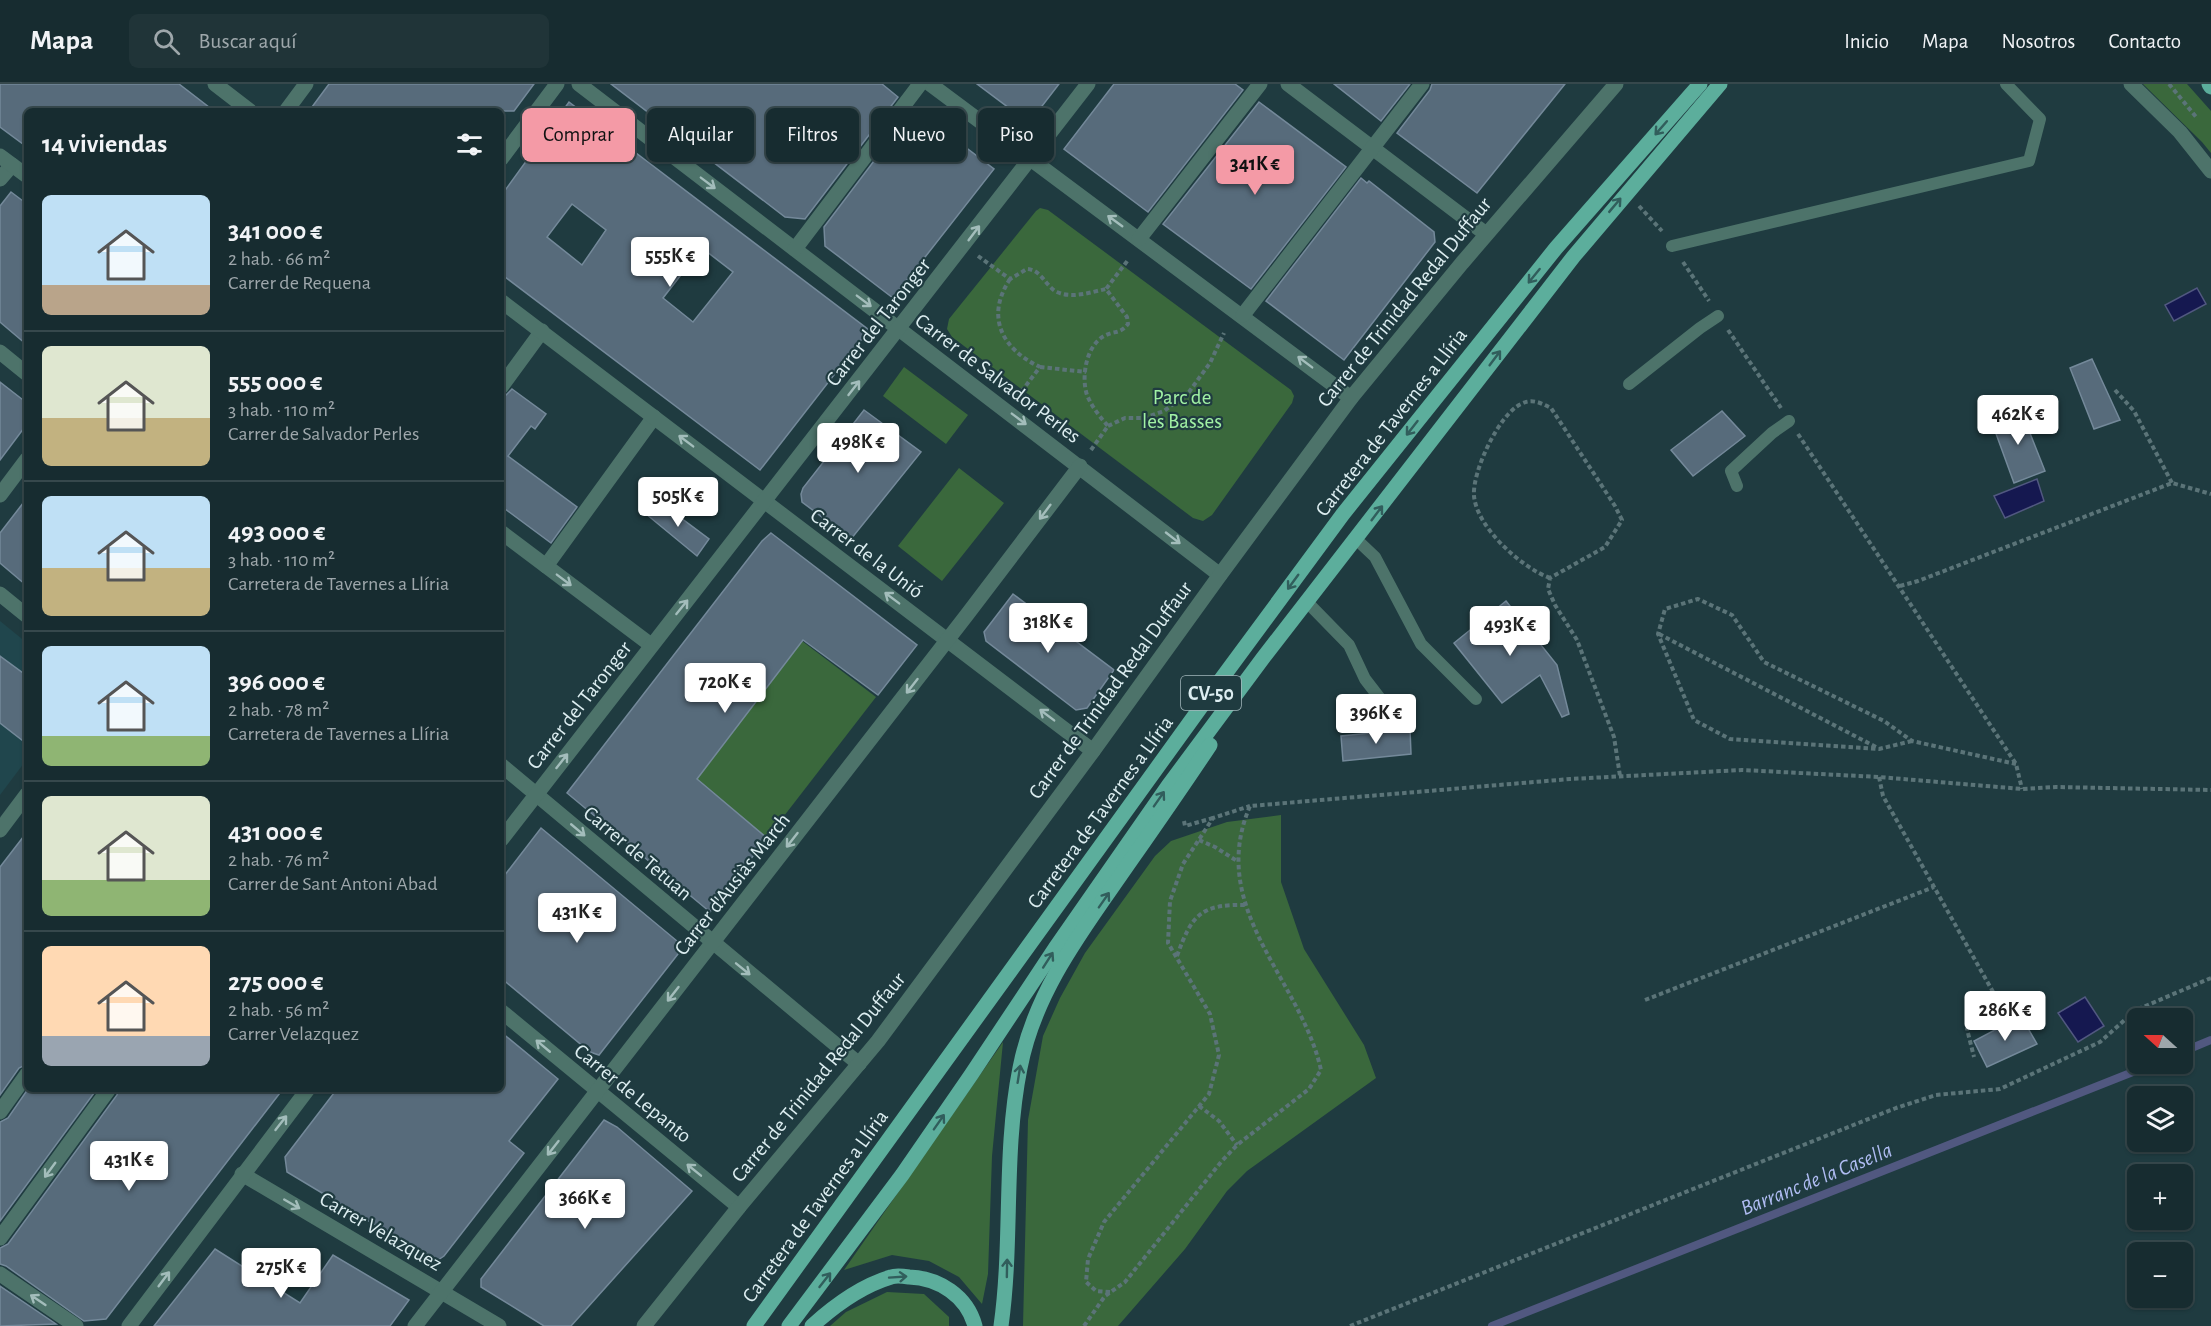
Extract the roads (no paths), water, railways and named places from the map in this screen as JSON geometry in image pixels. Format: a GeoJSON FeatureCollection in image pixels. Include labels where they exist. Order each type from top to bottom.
{"type":"FeatureCollection","features":[{"type":"Feature","properties":{"kind":"main road","name":"Carretera de Tavernes a Llíria"},"geometry":{"type":"LineString","coordinates":[[754,1326],[1343,514],[1556,248],[1700,84]]}},
{"type":"Feature","properties":{"kind":"main road","name":"Carretera de Tavernes a Llíria"},"geometry":{"type":"LineString","coordinates":[[789,1326],[903,1174],[1062,938],[1168,786],[1263,658],[1574,255],[1720,84]]}},
{"type":"Feature","properties":{"kind":"main road"},"geometry":{"type":"LineString","coordinates":[[1000,1326],[1006,1287],[1008,1166],[1020,1068],[1027,1041],[1045,994],[1066,956],[1242,698],[1263,658]]}},
{"type":"Feature","properties":{"kind":"main road"},"geometry":{"type":"LineString","coordinates":[[812,1326],[862,1289],[893,1276],[919,1277],[944,1286],[961,1298],[974,1319],[975,1326]]}},
{"type":"Feature","properties":{"kind":"street"},"geometry":{"type":"LineString","coordinates":[[215,84],[246,108]]}},
{"type":"Feature","properties":{"kind":"street"},"geometry":{"type":"LineString","coordinates":[[288,108],[306,84]]}},
{"type":"Feature","properties":{"kind":"street"},"geometry":{"type":"LineString","coordinates":[[504,155],[556,84]]}},
{"type":"Feature","properties":{"kind":"street","name":"Carrer de Salvador Perles"},"geometry":{"type":"LineString","coordinates":[[579,84],[1220,575]]}},
{"type":"Feature","properties":{"kind":"street"},"geometry":{"type":"LineString","coordinates":[[795,249],[920,84]]}},
{"type":"Feature","properties":{"kind":"street"},"geometry":{"type":"LineString","coordinates":[[930,84],[978,120]]}},
{"type":"Feature","properties":{"kind":"street","name":"Carrer del Taronger"},"geometry":{"type":"LineString","coordinates":[[1054,127],[1088,84]]}},
{"type":"Feature","properties":{"kind":"street"},"geometry":{"type":"LineString","coordinates":[[1139,239],[1260,84]]}},
{"type":"Feature","properties":{"kind":"street"},"geometry":{"type":"LineString","coordinates":[[1288,84],[1486,234]]}},
{"type":"Feature","properties":{"kind":"street"},"geometry":{"type":"LineString","coordinates":[[1243,315],[1422,84]]}},
{"type":"Feature","properties":{"kind":"street","name":"Carrer de Trinidad Redal Duffaur"},"geometry":{"type":"LineString","coordinates":[[644,1326],[739,1207],[859,1064],[1093,751],[1351,398],[1486,234],[1616,84]]}},
{"type":"Feature","properties":{"kind":"street"},"geometry":{"type":"LineString","coordinates":[[2131,84],[2180,132],[2211,171]]}},
{"type":"Feature","properties":{"kind":"street"},"geometry":{"type":"LineString","coordinates":[[0,179],[6,160],[24,174]]}},
{"type":"Feature","properties":{"kind":"street","name":"Carrer del Taronger"},"geometry":{"type":"LineString","coordinates":[[504,836],[651,645],[766,502],[1027,162]]}},
{"type":"Feature","properties":{"kind":"street"},"geometry":{"type":"LineString","coordinates":[[1035,162],[1351,398]]}},
{"type":"Feature","properties":{"kind":"street","name":"Carrer de la Unió"},"geometry":{"type":"LineString","coordinates":[[504,303],[1093,751]]}},
{"type":"Feature","properties":{"kind":"street"},"geometry":{"type":"LineString","coordinates":[[504,383],[542,332]]}},
{"type":"Feature","properties":{"kind":"street"},"geometry":{"type":"LineString","coordinates":[[0,352],[24,372]]}},
{"type":"Feature","properties":{"kind":"street"},"geometry":{"type":"LineString","coordinates":[[546,566],[654,417]]}},
{"type":"Feature","properties":{"kind":"street"},"geometry":{"type":"LineString","coordinates":[[0,495],[24,463]]}},
{"type":"Feature","properties":{"kind":"street","name":"Carrer d'Ausiàs March"},"geometry":{"type":"LineString","coordinates":[[415,1326],[713,944],[1080,466]]}},
{"type":"Feature","properties":{"kind":"street"},"geometry":{"type":"LineString","coordinates":[[504,534],[651,645]]}},
{"type":"Feature","properties":{"kind":"street"},"geometry":{"type":"LineString","coordinates":[[0,594],[24,614]]}},
{"type":"Feature","properties":{"kind":"street","name":"Carrer de Tetuan"},"geometry":{"type":"LineString","coordinates":[[504,768],[859,1064]]}},
{"type":"Feature","properties":{"kind":"street"},"geometry":{"type":"LineString","coordinates":[[0,830],[24,798]]}},
{"type":"Feature","properties":{"kind":"street","name":"Carrer de Lepanto"},"geometry":{"type":"LineString","coordinates":[[504,1014],[739,1207]]}},
{"type":"Feature","properties":{"kind":"street"},"geometry":{"type":"LineString","coordinates":[[0,1112],[24,1078]]}},
{"type":"Feature","properties":{"kind":"street"},"geometry":{"type":"LineString","coordinates":[[0,1238],[108,1092]]}},
{"type":"Feature","properties":{"kind":"street"},"geometry":{"type":"LineString","coordinates":[[129,1326],[306,1092]]}},
{"type":"Feature","properties":{"kind":"street","name":"Carrer Velazquez"},"geometry":{"type":"LineString","coordinates":[[242,1174],[499,1326]]}},
{"type":"Feature","properties":{"kind":"street"},"geometry":{"type":"LineString","coordinates":[[0,1274],[76,1326]]}},
{"type":"Feature","properties":{"kind":"lane"},"geometry":{"type":"LineString","coordinates":[[1672,246],[2029,161],[2040,119],[2006,84]]}},
{"type":"Feature","properties":{"kind":"lane"},"geometry":{"type":"LineString","coordinates":[[1629,384],[1718,315]]}},
{"type":"Feature","properties":{"kind":"lane"},"geometry":{"type":"LineString","coordinates":[[1737,486],[1731,471],[1772,433],[1790,421]]}},
{"type":"Feature","properties":{"kind":"lane"},"geometry":{"type":"LineString","coordinates":[[1356,540],[1375,557],[1421,644],[1476,699]]}},
{"type":"Feature","properties":{"kind":"lane"},"geometry":{"type":"LineString","coordinates":[[1307,602],[1349,645],[1365,679],[1385,705]]}},
{"type":"Feature","properties":{"kind":"waterway","name":"Barranc de la Casella"},"geometry":{"type":"LineString","coordinates":[[2193,1047],[2211,1040]]}},
{"type":"Feature","properties":{"kind":"waterway","name":"Barranc de la Casella"},"geometry":{"type":"LineString","coordinates":[[1492,1326],[2128,1074]]}},
{"type":"Feature","properties":{"kind":"park label","name":"Parc de les Basses"},"geometry":{"type":"Point","coordinates":[1182,409]}}]}
